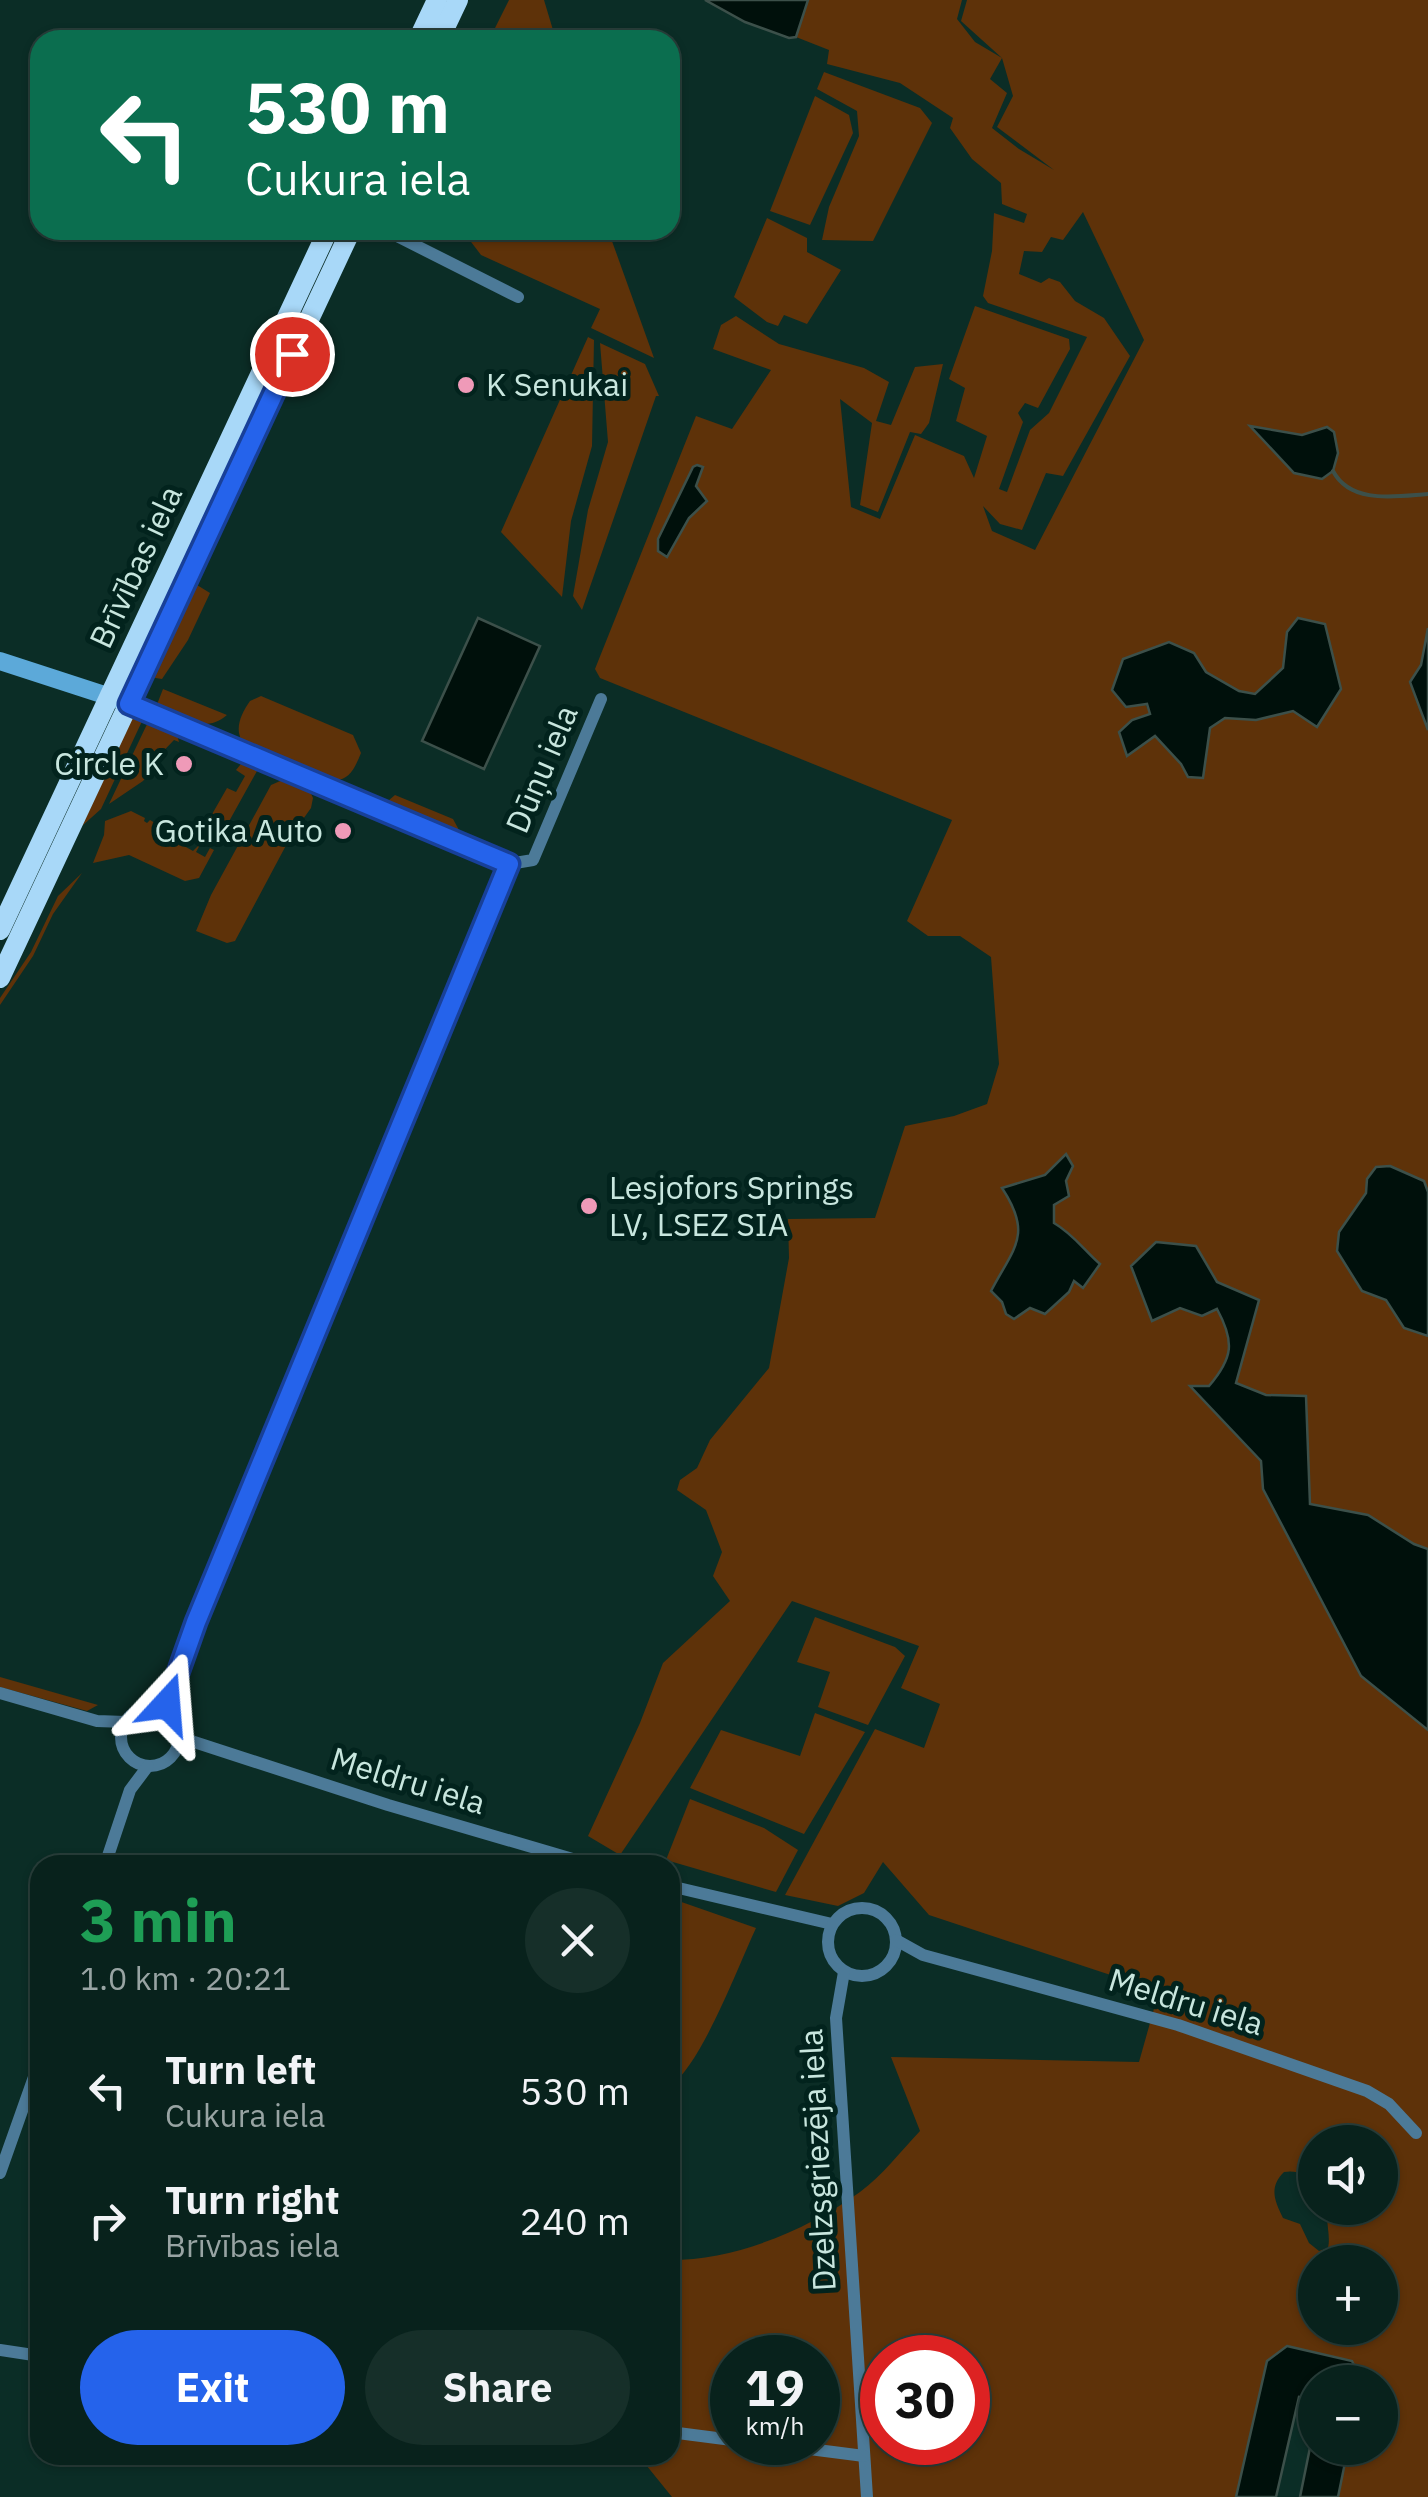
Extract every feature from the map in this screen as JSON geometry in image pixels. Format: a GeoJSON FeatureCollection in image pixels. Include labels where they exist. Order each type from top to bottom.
{"type":"FeatureCollection","features":[{"type":"Feature","properties":{"kind":"highway"},"geometry":{"type":"LineString","coordinates":[[423,30],[437,0]]}},
{"type":"Feature","properties":{"kind":"highway"},"geometry":{"type":"LineString","coordinates":[[444,30],[458,0]]}},
{"type":"Feature","properties":{"kind":"highway","name":"Brīvības iela"},"geometry":{"type":"LineString","coordinates":[[0,930],[323,240]]}},
{"type":"Feature","properties":{"kind":"highway","name":"Brīvības iela"},"geometry":{"type":"LineString","coordinates":[[0,978],[347,240]]}},
{"type":"Feature","properties":{"kind":"main road"},"geometry":{"type":"LineString","coordinates":[[0,660],[129,704]]}},
{"type":"Feature","properties":{"kind":"street"},"geometry":{"type":"LineString","coordinates":[[404,240],[518,297]]}},
{"type":"Feature","properties":{"kind":"street","name":"Dūņu iela"},"geometry":{"type":"LineString","coordinates":[[169,1715],[166,1708],[171,1687],[509,864],[533,860],[601,699]]}},
{"type":"Feature","properties":{"kind":"street"},"geometry":{"type":"LineString","coordinates":[[129,704],[509,864]]}},
{"type":"Feature","properties":{"kind":"street","name":"Dūņu iela"},"geometry":{"type":"LineString","coordinates":[[150,1709],[171,1687]]}},
{"type":"Feature","properties":{"kind":"street"},"geometry":{"type":"LineString","coordinates":[[0,1692],[97,1721],[125,1722]]}},
{"type":"Feature","properties":{"kind":"street"},"geometry":{"type":"LineString","coordinates":[[121,1740],[125,1722],[135,1713],[150,1709],[169,1715],[178,1733],[175,1752]]}},
{"type":"Feature","properties":{"kind":"street"},"geometry":{"type":"LineString","coordinates":[[97,1721],[121,1740],[132,1771],[130,1790],[108,1855]]}},
{"type":"Feature","properties":{"kind":"street","name":"Meldru iela"},"geometry":{"type":"LineString","coordinates":[[178,1733],[185,1740],[560,1855]]}},
{"type":"Feature","properties":{"kind":"street","name":"Meldru iela"},"geometry":{"type":"LineString","coordinates":[[148,1766],[166,1762],[186,1747],[208,1747]]}},
{"type":"Feature","properties":{"kind":"street"},"geometry":{"type":"LineString","coordinates":[[128,1756],[148,1766],[130,1790]]}},
{"type":"Feature","properties":{"kind":"street"},"geometry":{"type":"LineString","coordinates":[[680,1888],[808,1920],[830,1931]]}},
{"type":"Feature","properties":{"kind":"street"},"geometry":{"type":"LineString","coordinates":[[867,1908],[886,1917],[895,1948],[879,1972],[851,1974],[832,1960],[830,1931],[846,1911],[867,1908]]}},
{"type":"Feature","properties":{"kind":"street","name":"Meldru iela"},"geometry":{"type":"LineString","coordinates":[[895,1948],[1178,2025],[1366,2091],[1389,2104],[1416,2133]]}},
{"type":"Feature","properties":{"kind":"street","name":"Dzelzsgriezēja iela"},"geometry":{"type":"LineString","coordinates":[[851,1974],[836,2018],[860,2393]]}},
{"type":"Feature","properties":{"kind":"street"},"geometry":{"type":"LineString","coordinates":[[0,2173],[30,2088]]}},
{"type":"Feature","properties":{"kind":"street"},"geometry":{"type":"LineString","coordinates":[[0,2350],[30,2354]]}},
{"type":"Feature","properties":{"kind":"street"},"geometry":{"type":"LineString","coordinates":[[680,2433],[710,2437]]}},
{"type":"Feature","properties":{"kind":"street","name":"Dzelzsgriezēja iela"},"geometry":{"type":"LineString","coordinates":[[865,2465],[867,2497]]}},
{"type":"Feature","properties":{"kind":"shaded area"},"geometry":{"type":"Polygon","coordinates":[[[509,0],[544,0],[553,30],[494,30],[509,0]]]}},
{"type":"Feature","properties":{"kind":"shaded area"},"geometry":{"type":"Polygon","coordinates":[[[705,0],[808,0],[796,37],[789,38],[745,22],[705,0]]]}},
{"type":"Feature","properties":{"kind":"shaded area"},"geometry":{"type":"Polygon","coordinates":[[[808,0],[962,0],[957,19],[975,42],[1002,58],[961,21],[967,0],[1428,0],[1428,1192],[1424,1181],[1367,1179],[1366,1193],[1339,1232],[1362,1291],[1386,1300],[1404,1328],[1428,1336],[1428,1549],[1368,1515],[1310,1504],[1306,1397],[1266,1395],[1236,1383],[1259,1300],[1217,1282],[1180,1308],[1202,1316],[1217,1309],[1229,1340],[1227,1358],[1209,1386],[1191,1387],[1261,1461],[1263,1490],[1361,1676],[1428,1730],[1428,2497],[1338,2497],[1345,2465],[1398,2465],[1398,2365],[1298,2366],[1267,2361],[1236,2497],[672,2497],[646,2465],[680,2465],[680,2260],[720,2255],[770,2240],[817,2219],[876,2179],[920,2131],[891,2057],[1139,2062],[1159,1991],[929,1915],[883,1862],[864,1893],[838,1906],[785,1895],[875,1729],[924,1748],[940,1704],[901,1688],[919,1646],[792,1601],[620,1855],[588,1836],[663,1663],[730,1601],[713,1576],[722,1552],[706,1510],[677,1490],[680,1480],[697,1468],[710,1440],[769,1368],[789,1258],[788,1219],[875,1218],[905,1126],[954,1116],[987,1104],[999,1064],[991,957],[960,936],[928,936],[907,921],[952,820],[600,678],[595,669],[696,416],[732,429],[771,370],[713,349],[721,325],[736,316],[779,344],[864,368],[889,382],[876,421],[891,425],[915,367],[943,364],[929,423],[921,434],[910,432],[878,512],[860,505],[872,423],[840,399],[851,507],[880,519],[915,435],[964,456],[974,478],[987,436],[956,421],[965,388],[949,379],[975,306],[1069,339],[1070,349],[1038,408],[1025,403],[1018,413],[1023,422],[999,489],[1007,492],[1030,430],[1049,413],[1087,337],[988,303],[983,296],[992,251],[994,213],[1024,223],[1027,214],[1002,204],[1001,183],[972,159],[950,128],[953,118],[900,83],[827,64],[829,50],[796,37],[808,0]],[[1002,58],[990,79],[1007,93],[992,128],[1054,170],[997,127],[1013,96],[1002,58]],[[1083,212],[1063,240],[1051,237],[1042,252],[1024,251],[1019,274],[1041,283],[1049,278],[1060,282],[1075,301],[1104,318],[1130,356],[1063,476],[1046,473],[1022,530],[1000,524],[983,506],[992,531],[1035,550],[1144,340],[1083,212]],[[1252,426],[1338,453],[1334,432],[1327,427],[1302,435],[1252,426]],[[1287,632],[1283,668],[1256,694],[1239,691],[1206,672],[1194,653],[1169,642],[1124,659],[1150,714],[1132,720],[1126,755],[1155,736],[1188,777],[1202,778],[1210,728],[1225,717],[1257,720],[1293,711],[1317,726],[1287,632]],[[1298,2125],[1298,2172],[1284,2172],[1274,2194],[1283,2218],[1300,2225],[1312,2245],[1298,2245],[1298,2345],[1398,2345],[1398,2245],[1328,2245],[1328,2225],[1398,2225],[1398,2125],[1298,2125]]]}},
{"type":"Feature","properties":{"kind":"shaded area"},"geometry":{"type":"Polygon","coordinates":[[[824,72],[920,108],[932,123],[873,241],[822,240],[829,207],[859,136],[857,111],[817,89],[824,72]]]}},
{"type":"Feature","properties":{"kind":"shaded area"},"geometry":{"type":"Polygon","coordinates":[[[815,96],[849,115],[853,133],[810,225],[770,211],[815,96]]]}},
{"type":"Feature","properties":{"kind":"shaded area"},"geometry":{"type":"Polygon","coordinates":[[[767,218],[807,238],[807,252],[841,270],[807,324],[784,315],[778,326],[767,322],[734,297],[767,218]]]}},
{"type":"Feature","properties":{"kind":"shaded area"},"geometry":{"type":"Polygon","coordinates":[[[470,240],[612,240],[654,358],[591,328],[600,309],[481,255],[470,240]]]}},
{"type":"Feature","properties":{"kind":"shaded area"},"geometry":{"type":"Polygon","coordinates":[[[588,337],[594,340],[592,446],[571,521],[562,597],[501,532],[588,337]]]}},
{"type":"Feature","properties":{"kind":"shaded area"},"geometry":{"type":"Polygon","coordinates":[[[600,343],[645,364],[659,396],[582,610],[573,596],[588,510],[608,442],[600,343]]]}},
{"type":"Feature","properties":{"kind":"shaded area"},"geometry":{"type":"Polygon","coordinates":[[[1250,426],[1302,435],[1327,427],[1334,432],[1338,453],[1333,471],[1322,479],[1294,473],[1250,426]]]}},
{"type":"Feature","properties":{"kind":"shaded area"},"geometry":{"type":"Polygon","coordinates":[[[697,465],[703,467],[696,486],[707,501],[689,518],[667,557],[658,551],[658,539],[697,465]]]}},
{"type":"Feature","properties":{"kind":"shaded area"},"geometry":{"type":"Polygon","coordinates":[[[197,585],[210,593],[188,640],[162,679],[149,677],[170,629],[197,585]]]}},
{"type":"Feature","properties":{"kind":"shaded area"},"geometry":{"type":"Polygon","coordinates":[[[478,618],[540,646],[484,769],[422,741],[478,618]]]}},
{"type":"Feature","properties":{"kind":"shaded area"},"geometry":{"type":"Polygon","coordinates":[[[1298,618],[1325,624],[1341,689],[1317,727],[1293,711],[1256,720],[1225,718],[1210,728],[1203,778],[1188,777],[1155,736],[1127,756],[1119,732],[1132,720],[1150,714],[1147,704],[1126,707],[1112,690],[1123,659],[1169,642],[1194,653],[1206,672],[1239,691],[1255,694],[1283,668],[1287,632],[1298,618]]]}},
{"type":"Feature","properties":{"kind":"shaded area"},"geometry":{"type":"Polygon","coordinates":[[[1428,628],[1428,730],[1410,682],[1421,665],[1428,628]]]}},
{"type":"Feature","properties":{"kind":"shaded area"},"geometry":{"type":"Polygon","coordinates":[[[163,689],[227,715],[209,724],[183,719],[156,707],[163,689]]]}},
{"type":"Feature","properties":{"kind":"shaded area"},"geometry":{"type":"Polygon","coordinates":[[[261,696],[353,735],[361,753],[349,774],[327,779],[244,744],[239,733],[241,717],[250,701],[261,696]]]}},
{"type":"Feature","properties":{"kind":"shaded area"},"geometry":{"type":"Polygon","coordinates":[[[144,717],[101,809],[82,826],[132,718],[144,717]]]}},
{"type":"Feature","properties":{"kind":"shaded area"},"geometry":{"type":"Polygon","coordinates":[[[149,720],[176,731],[179,742],[174,740],[150,765],[143,781],[109,804],[149,720]]]}},
{"type":"Feature","properties":{"kind":"shaded area"},"geometry":{"type":"Polygon","coordinates":[[[245,759],[254,762],[257,771],[227,825],[214,825],[211,816],[227,788],[236,792],[245,776],[236,770],[245,759]]]}},
{"type":"Feature","properties":{"kind":"shaded area"},"geometry":{"type":"Polygon","coordinates":[[[287,778],[308,787],[313,798],[311,808],[291,836],[235,941],[227,943],[196,931],[211,895],[271,785],[287,778]]]}},
{"type":"Feature","properties":{"kind":"shaded area"},"geometry":{"type":"Polygon","coordinates":[[[395,795],[453,819],[459,830],[451,832],[391,806],[388,801],[395,795]]]}},
{"type":"Feature","properties":{"kind":"shaded area"},"geometry":{"type":"Polygon","coordinates":[[[131,811],[147,823],[150,820],[167,825],[163,834],[193,851],[201,843],[196,852],[205,857],[210,848],[214,850],[199,878],[185,881],[129,855],[93,863],[105,821],[131,811]]]}},
{"type":"Feature","properties":{"kind":"shaded area"},"geometry":{"type":"Polygon","coordinates":[[[82,873],[0,1005],[0,998],[31,952],[58,896],[82,873]]]}},
{"type":"Feature","properties":{"kind":"shaded area"},"geometry":{"type":"Polygon","coordinates":[[[1066,1154],[1073,1166],[1066,1181],[1069,1196],[1054,1205],[1054,1223],[1100,1264],[1083,1288],[1074,1281],[1069,1292],[1045,1314],[1030,1308],[1014,1319],[1006,1314],[1002,1302],[991,1291],[1017,1241],[1017,1218],[1002,1188],[1045,1175],[1066,1154]]]}},
{"type":"Feature","properties":{"kind":"shaded area"},"geometry":{"type":"Polygon","coordinates":[[[1390,1166],[1424,1181],[1428,1192],[1428,1336],[1404,1328],[1386,1300],[1362,1291],[1337,1251],[1339,1232],[1366,1193],[1367,1179],[1376,1167],[1390,1166]]]}},
{"type":"Feature","properties":{"kind":"shaded area"},"geometry":{"type":"Polygon","coordinates":[[[1156,1242],[1196,1246],[1217,1282],[1259,1300],[1236,1383],[1266,1395],[1306,1396],[1310,1504],[1368,1515],[1428,1549],[1428,1730],[1361,1676],[1263,1489],[1261,1461],[1190,1386],[1209,1386],[1227,1358],[1229,1340],[1217,1309],[1202,1316],[1180,1308],[1152,1321],[1131,1266],[1156,1242]]]}},
{"type":"Feature","properties":{"kind":"shaded area"},"geometry":{"type":"Polygon","coordinates":[[[815,1617],[895,1647],[905,1656],[868,1725],[818,1707],[830,1672],[797,1662],[815,1617]]]}},
{"type":"Feature","properties":{"kind":"shaded area"},"geometry":{"type":"Polygon","coordinates":[[[0,1677],[98,1705],[87,1711],[0,1687],[0,1677]]]}},
{"type":"Feature","properties":{"kind":"shaded area"},"geometry":{"type":"Polygon","coordinates":[[[815,1713],[865,1732],[804,1834],[690,1788],[721,1730],[800,1756],[815,1713]]]}},
{"type":"Feature","properties":{"kind":"shaded area"},"geometry":{"type":"Polygon","coordinates":[[[690,1799],[764,1828],[798,1850],[776,1892],[680,1864],[680,1855],[668,1855],[690,1799]]]}},
{"type":"Feature","properties":{"kind":"shaded area"},"geometry":{"type":"Polygon","coordinates":[[[680,1901],[756,1928],[707,2036],[682,2074],[680,1901]]]}},
{"type":"Feature","properties":{"kind":"shaded area"},"geometry":{"type":"Polygon","coordinates":[[[1287,2346],[1352,2361],[1354,2365],[1298,2365],[1298,2401],[1276,2497],[1236,2497],[1267,2361],[1287,2346]]]}},
{"type":"Feature","properties":{"kind":"shaded area"},"geometry":{"type":"Polygon","coordinates":[[[1306,2465],[1345,2465],[1338,2497],[1300,2497],[1306,2465]]]}},
{"type":"Feature","properties":{"kind":"waterway"},"geometry":{"type":"LineString","coordinates":[[1333,471],[1341,482],[1363,494],[1428,494]]}},
{"type":"Feature","properties":{"kind":"place","name":"K Senukai"},"geometry":{"type":"Point","coordinates":[466,385]}},
{"type":"Feature","properties":{"kind":"place","name":"Circle K"},"geometry":{"type":"Point","coordinates":[184,764]}},
{"type":"Feature","properties":{"kind":"place","name":"Gotika Auto"},"geometry":{"type":"Point","coordinates":[343,831]}},
{"type":"Feature","properties":{"kind":"place","name":"Lesjofors Springs LV, LSEZ SIA"},"geometry":{"type":"Point","coordinates":[589,1206]}},
{"type":"Feature","properties":{"kind":"route"},"geometry":{"type":"LineString","coordinates":[[167,1704],[196,1622],[509,864],[129,704],[292,354]]}}]}
